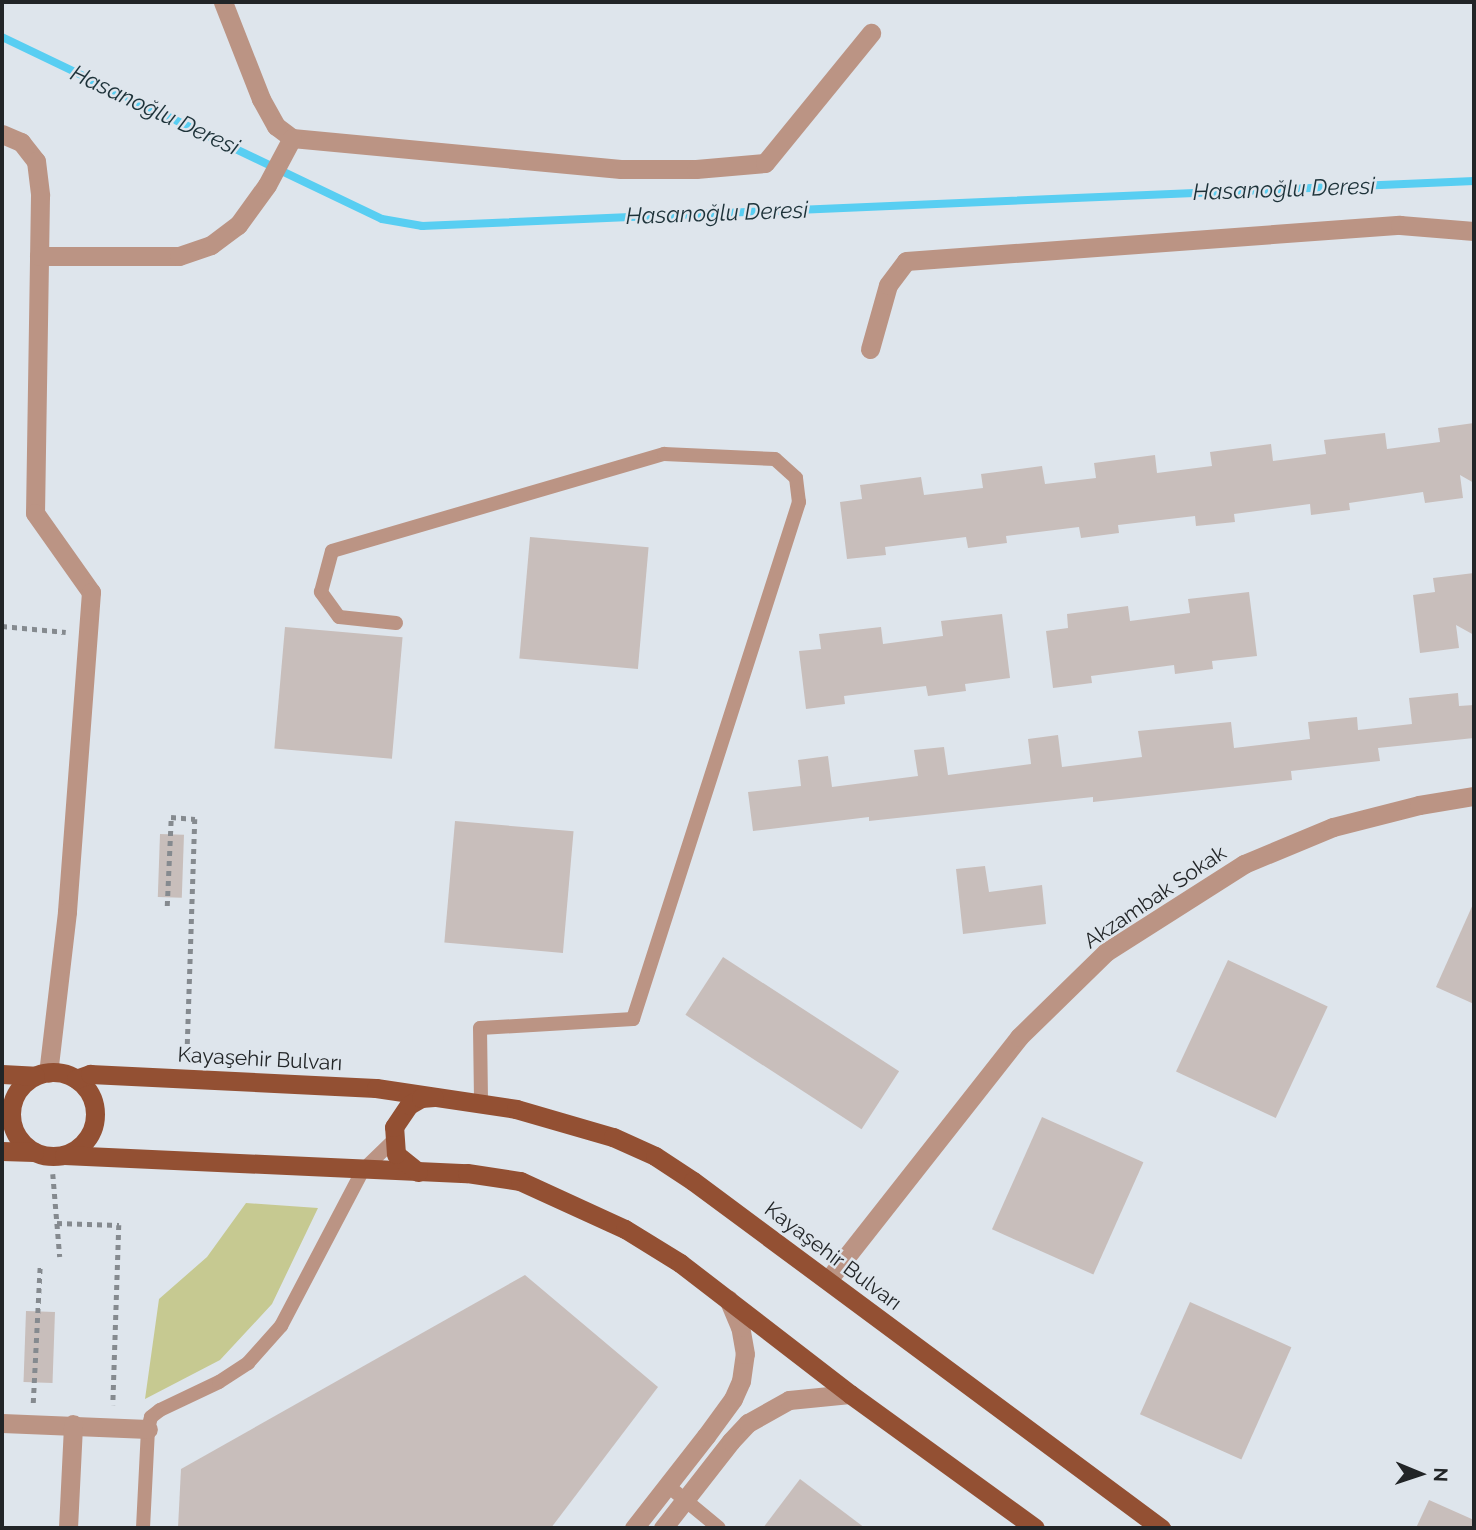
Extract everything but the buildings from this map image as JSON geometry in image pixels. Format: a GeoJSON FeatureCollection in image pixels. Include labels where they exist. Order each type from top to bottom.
{"type":"FeatureCollection","features":[{"type":"Feature","properties":{"kind":"main road","name":"Kayaşehir Bulvarı"},"geometry":{"type":"LineString","coordinates":[[2,1074],[42,1074],[76,1079],[90,1074],[376,1088],[481,1101],[589,1130],[655,1156],[828,1280],[1161,1528]]}},
{"type":"Feature","properties":{"kind":"main road"},"geometry":{"type":"LineString","coordinates":[[42,1074],[24,1084],[11,1107],[15,1134],[49,1154],[85,1143],[95,1116],[90,1095],[76,1079]]}},
{"type":"Feature","properties":{"kind":"main road","name":"Kayaşehir Bulvarı"},"geometry":{"type":"LineString","coordinates":[[393,1141],[400,1115],[409,1105],[421,1098],[442,1096]]}},
{"type":"Feature","properties":{"kind":"main road"},"geometry":{"type":"LineString","coordinates":[[393,1141],[396,1154],[418,1172]]}},
{"type":"Feature","properties":{"kind":"main road"},"geometry":{"type":"LineString","coordinates":[[2,1151],[467,1173],[520,1181],[625,1228],[680,1263],[850,1394],[1035,1528]]}},
{"type":"Feature","properties":{"kind":"street"},"geometry":{"type":"LineString","coordinates":[[223,2],[261,99],[276,126],[292,138],[621,169],[696,169],[765,163],[871,33]]}},
{"type":"Feature","properties":{"kind":"street"},"geometry":{"type":"LineString","coordinates":[[2,134],[21,142],[36,161],[40,196],[35,513],[91,592],[67,912],[42,1074]]}},
{"type":"Feature","properties":{"kind":"street"},"geometry":{"type":"LineString","coordinates":[[39,256],[179,256],[211,245],[238,225],[267,185],[292,138]]}},
{"type":"Feature","properties":{"kind":"street"},"geometry":{"type":"LineString","coordinates":[[870,349],[888,285],[906,261],[1400,225],[1474,231]]}},
{"type":"Feature","properties":{"kind":"street","name":"Akzambak Sokak"},"geometry":{"type":"LineString","coordinates":[[828,1280],[1019,1037],[1107,952],[1244,864],[1333,827],[1419,804],[1474,796]]}},
{"type":"Feature","properties":{"kind":"street"},"geometry":{"type":"LineString","coordinates":[[634,1528],[733,1399],[741,1381],[745,1354],[740,1327],[728,1299]]}},
{"type":"Feature","properties":{"kind":"street"},"geometry":{"type":"LineString","coordinates":[[663,1528],[731,1441],[757,1418],[789,1400],[850,1394]]}},
{"type":"Feature","properties":{"kind":"street"},"geometry":{"type":"LineString","coordinates":[[2,1423],[148,1429]]}},
{"type":"Feature","properties":{"kind":"street"},"geometry":{"type":"LineString","coordinates":[[68,1528],[73,1424]]}},
{"type":"Feature","properties":{"kind":"lane"},"geometry":{"type":"LineString","coordinates":[[396,623],[339,617],[321,592],[332,551],[664,454],[775,459],[796,478],[799,502],[633,1018],[480,1028],[481,1101]]}},
{"type":"Feature","properties":{"kind":"lane"},"geometry":{"type":"LineString","coordinates":[[143,1528],[148,1429],[151,1417],[160,1410],[219,1382],[248,1363],[281,1326],[363,1170],[393,1141]]}},
{"type":"Feature","properties":{"kind":"lane"},"geometry":{"type":"LineString","coordinates":[[667,1485],[719,1528]]}},
{"type":"Feature","properties":{"kind":"path"},"geometry":{"type":"LineString","coordinates":[[2,626],[88,634]]}},
{"type":"Feature","properties":{"kind":"path"},"geometry":{"type":"LineString","coordinates":[[167,906],[171,817],[195,819],[186,1079]]}},
{"type":"Feature","properties":{"kind":"path"},"geometry":{"type":"LineString","coordinates":[[49,1154],[60,1257]]}},
{"type":"Feature","properties":{"kind":"path"},"geometry":{"type":"LineString","coordinates":[[57,1223],[119,1225],[113,1413]]}},
{"type":"Feature","properties":{"kind":"path"},"geometry":{"type":"LineString","coordinates":[[34,1382],[40,1265]]}},
{"type":"Feature","properties":{"kind":"green space"},"geometry":{"type":"Polygon","coordinates":[[[246,1203],[318,1208],[272,1304],[220,1360],[145,1399],[159,1299],[207,1257],[246,1203]]]}},
{"type":"Feature","properties":{"kind":"waterway","name":"Hasanoğlu Deresi"},"geometry":{"type":"LineString","coordinates":[[2,37],[382,219],[422,226],[1474,181]]}}]}
